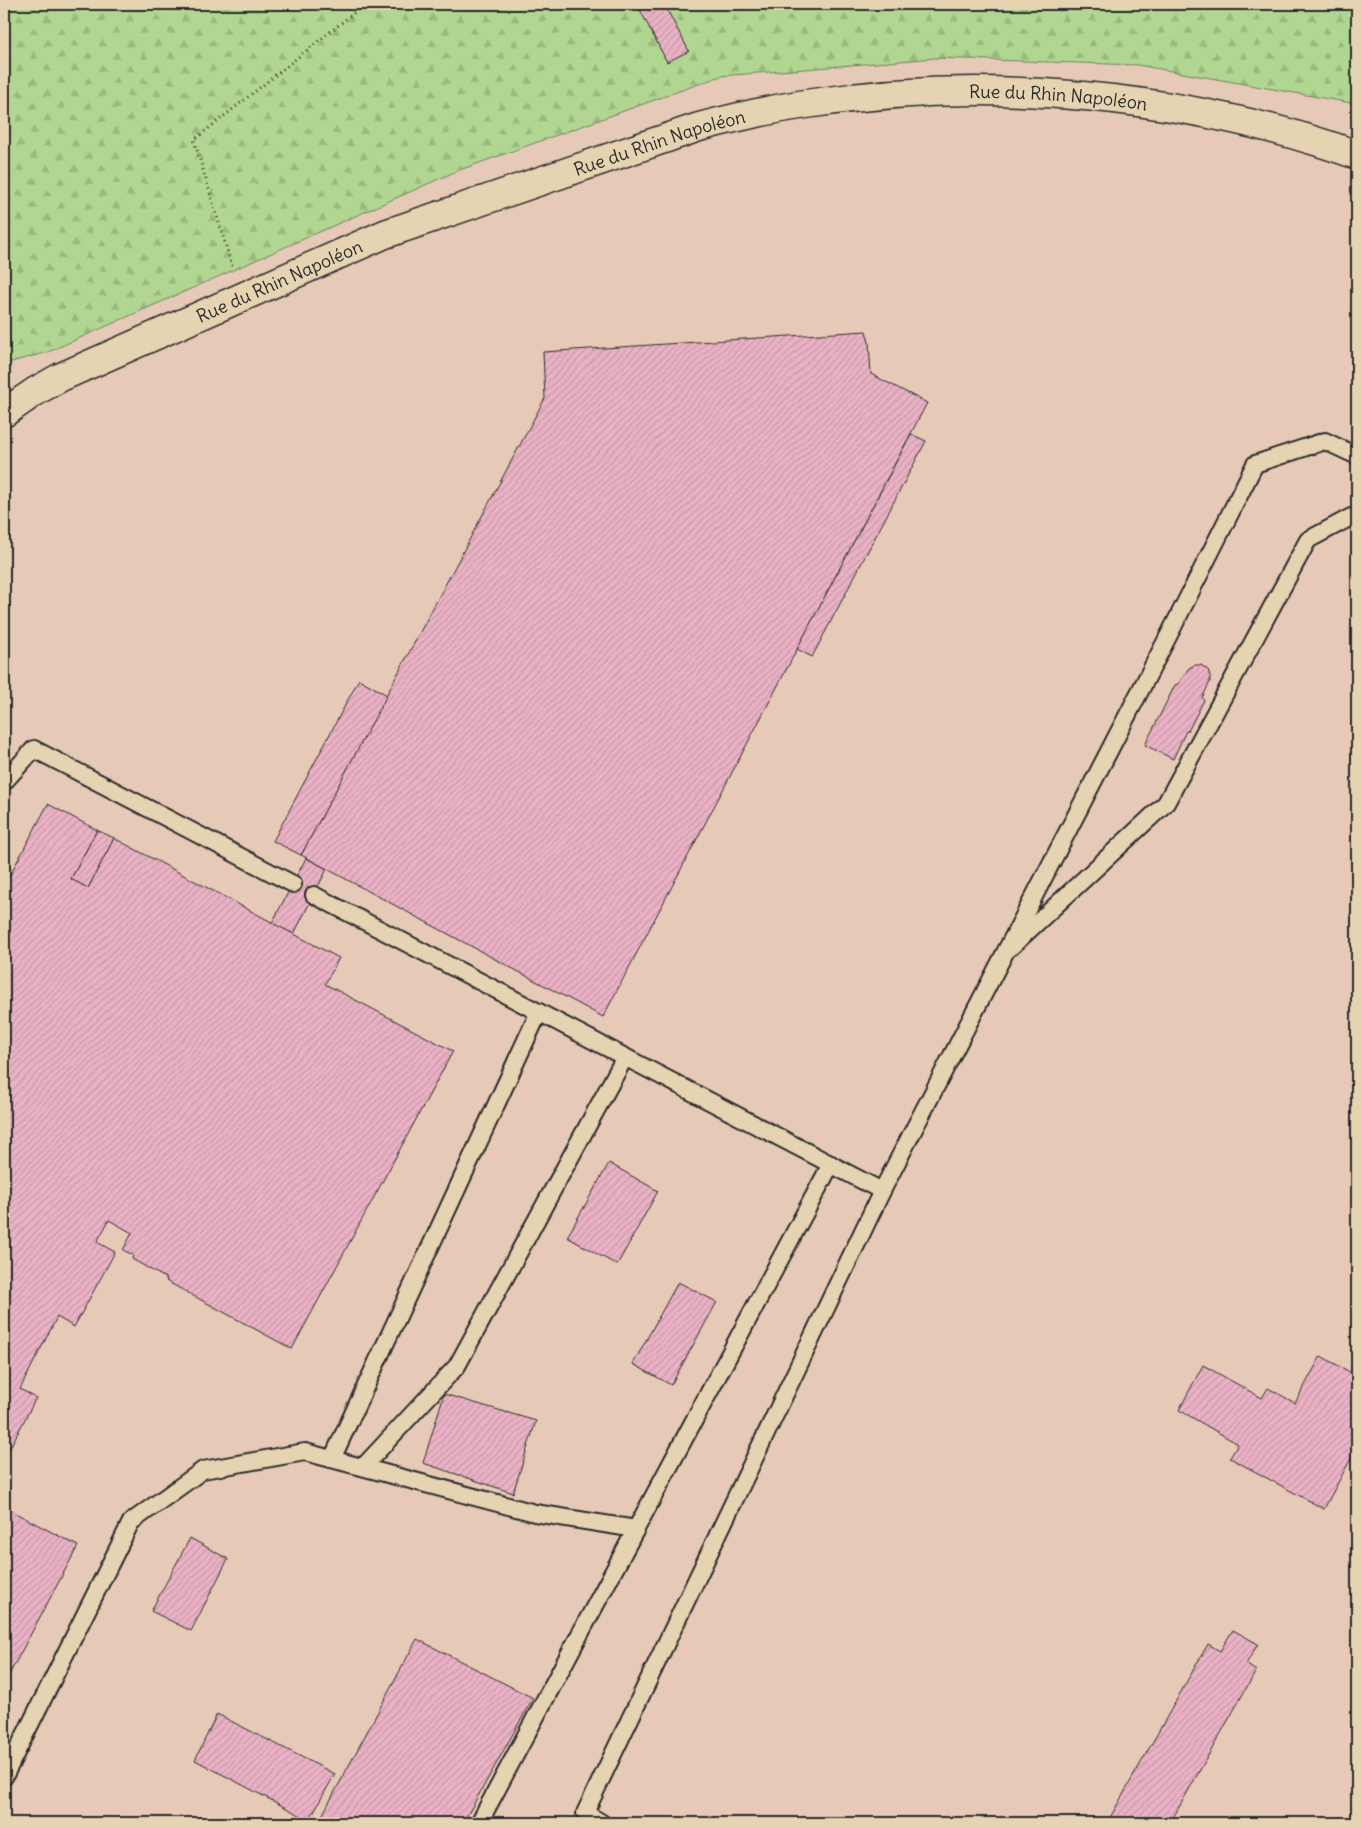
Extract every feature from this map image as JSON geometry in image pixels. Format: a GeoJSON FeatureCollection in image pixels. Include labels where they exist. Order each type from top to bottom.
{"type":"FeatureCollection","features":[{"type":"Feature","properties":{"kind":"main road","name":"Rue du Rhin Napoléon"},"geometry":{"type":"LineString","coordinates":[[4,413],[36,391],[61,377],[386,234],[699,127],[748,114],[880,95],[943,91],[1062,94],[1158,105],[1239,120],[1322,142],[1357,155]]}},
{"type":"Feature","properties":{"kind":"lane"},"geometry":{"type":"LineString","coordinates":[[602,1823],[585,1814],[882,1191],[1168,637],[1255,464],[1325,440],[1357,456]]}},
{"type":"Feature","properties":{"kind":"lane"},"geometry":{"type":"LineString","coordinates":[[1002,956],[1166,803],[1308,540],[1352,517],[1357,517]]}},
{"type":"Feature","properties":{"kind":"lane"},"geometry":{"type":"LineString","coordinates":[[4,782],[34,749],[293,884]]}},
{"type":"Feature","properties":{"kind":"lane"},"geometry":{"type":"LineString","coordinates":[[314,895],[882,1191]]}},
{"type":"Feature","properties":{"kind":"lane"},"geometry":{"type":"LineString","coordinates":[[332,1459],[539,1012]]}},
{"type":"Feature","properties":{"kind":"lane"},"geometry":{"type":"LineString","coordinates":[[363,1467],[457,1366],[625,1057]]}},
{"type":"Feature","properties":{"kind":"lane"},"geometry":{"type":"LineString","coordinates":[[479,1823],[831,1164]]}},
{"type":"Feature","properties":{"kind":"lane"},"geometry":{"type":"LineString","coordinates":[[4,1777],[131,1522],[203,1470],[305,1452],[535,1513],[636,1529]]}},
{"type":"Feature","properties":{"kind":"path"},"geometry":{"type":"LineString","coordinates":[[232,266],[194,140],[365,4]]}},
{"type":"Feature","properties":{"kind":"shaded area"},"geometry":{"type":"Polygon","coordinates":[[[935,58],[1140,66],[1357,104],[1357,1823],[4,1823],[4,309],[457,171],[721,76],[935,58]]]}},
{"type":"Feature","properties":{"kind":"green space"},"geometry":{"type":"Polygon","coordinates":[[[4,4],[1357,4],[1357,104],[1137,65],[935,58],[721,76],[457,171],[48,352],[4,364],[4,4]]]}},
{"type":"Feature","properties":{"kind":"building"},"geometry":{"type":"Polygon","coordinates":[[[637,4],[664,4],[689,51],[667,62],[637,4]]]}},
{"type":"Feature","properties":{"kind":"building"},"geometry":{"type":"Polygon","coordinates":[[[866,331],[869,342],[871,374],[927,403],[603,1017],[301,855],[545,398],[543,352],[866,331]]]}},
{"type":"Feature","properties":{"kind":"building"},"geometry":{"type":"Polygon","coordinates":[[[911,434],[926,441],[812,657],[797,649],[911,434]]]}},
{"type":"Feature","properties":{"kind":"building"},"geometry":{"type":"Polygon","coordinates":[[[1201,665],[1208,670],[1210,682],[1202,698],[1204,700],[1188,731],[1186,731],[1173,759],[1145,745],[1175,685],[1178,684],[1189,668],[1201,665]]]}},
{"type":"Feature","properties":{"kind":"building"},"geometry":{"type":"Polygon","coordinates":[[[359,679],[387,695],[301,855],[273,841],[359,679]]]}},
{"type":"Feature","properties":{"kind":"building"},"geometry":{"type":"Polygon","coordinates":[[[48,804],[97,830],[71,879],[88,888],[114,838],[339,958],[325,984],[453,1051],[292,1349],[166,1281],[167,1279],[132,1259],[133,1255],[123,1250],[132,1233],[109,1220],[97,1242],[115,1252],[74,1327],[57,1317],[20,1389],[36,1398],[4,1459],[4,886],[48,804]]]}},
{"type":"Feature","properties":{"kind":"building"},"geometry":{"type":"Polygon","coordinates":[[[97,830],[114,838],[88,888],[71,879],[97,830]]]}},
{"type":"Feature","properties":{"kind":"building"},"geometry":{"type":"Polygon","coordinates":[[[306,858],[327,869],[294,934],[272,923],[306,858]]]}},
{"type":"Feature","properties":{"kind":"building"},"geometry":{"type":"Polygon","coordinates":[[[609,1163],[658,1191],[617,1265],[567,1237],[609,1163]]]}},
{"type":"Feature","properties":{"kind":"building"},"geometry":{"type":"Polygon","coordinates":[[[678,1282],[717,1302],[671,1385],[633,1364],[678,1282]]]}},
{"type":"Feature","properties":{"kind":"building"},"geometry":{"type":"Polygon","coordinates":[[[1321,1356],[1357,1376],[1357,1447],[1324,1509],[1230,1458],[1238,1444],[1179,1410],[1203,1365],[1262,1398],[1268,1388],[1295,1403],[1321,1356]]]}},
{"type":"Feature","properties":{"kind":"building"},"geometry":{"type":"Polygon","coordinates":[[[444,1394],[536,1421],[513,1493],[423,1463],[444,1394]]]}},
{"type":"Feature","properties":{"kind":"building"},"geometry":{"type":"Polygon","coordinates":[[[4,1507],[78,1546],[4,1684],[4,1507]]]}},
{"type":"Feature","properties":{"kind":"building"},"geometry":{"type":"Polygon","coordinates":[[[190,1538],[228,1559],[191,1631],[151,1611],[190,1538]]]}},
{"type":"Feature","properties":{"kind":"building"},"geometry":{"type":"Polygon","coordinates":[[[1233,1630],[1258,1644],[1246,1664],[1256,1671],[1170,1823],[1107,1823],[1208,1644],[1220,1651],[1233,1630]]]}},
{"type":"Feature","properties":{"kind":"building"},"geometry":{"type":"Polygon","coordinates":[[[417,1639],[533,1698],[463,1823],[318,1823],[417,1639]]]}},
{"type":"Feature","properties":{"kind":"building"},"geometry":{"type":"Polygon","coordinates":[[[217,1714],[335,1774],[309,1820],[195,1760],[217,1714]]]}}]}
